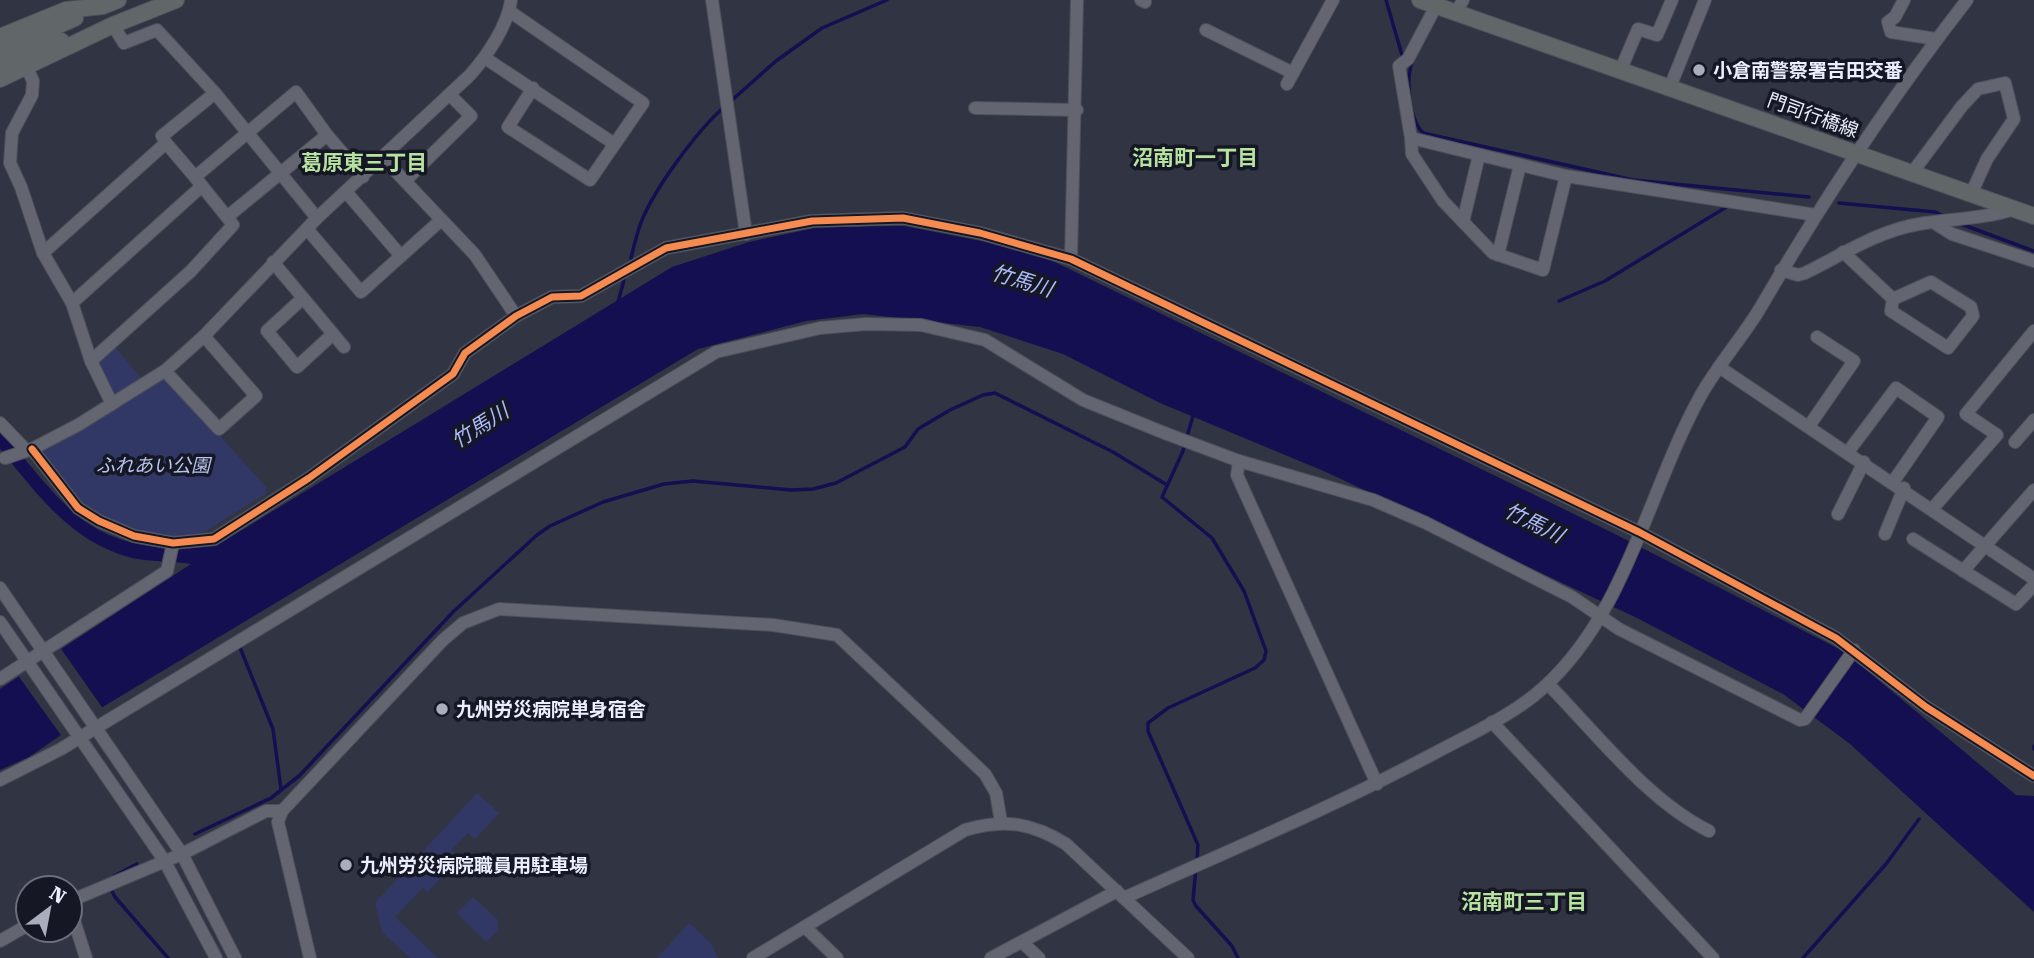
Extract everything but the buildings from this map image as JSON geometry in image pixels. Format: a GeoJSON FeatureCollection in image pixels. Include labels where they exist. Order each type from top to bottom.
{"type":"FeatureCollection","features":[{"type":"Feature","properties":{"kind":"main road"},"geometry":{"type":"LineString","coordinates":[[0,51],[113,25],[176,0]]}},
{"type":"Feature","properties":{"kind":"main road","name":"門司行橋線"},"geometry":{"type":"LineString","coordinates":[[1420,0],[1436,6],[1460,6],[1670,87],[2034,216]]}},
{"type":"Feature","properties":{"kind":"main road"},"geometry":{"type":"LineString","coordinates":[[0,64],[14,47],[66,10],[111,3]]}},
{"type":"Feature","properties":{"kind":"main road"},"geometry":{"type":"LineString","coordinates":[[0,79],[14,47]]}},
{"type":"Feature","properties":{"kind":"street"},"geometry":{"type":"LineString","coordinates":[[712,0],[746,234]]}},
{"type":"Feature","properties":{"kind":"street"},"geometry":{"type":"LineString","coordinates":[[1072,259],[1077,110],[1077,0]]}},
{"type":"Feature","properties":{"kind":"street"},"geometry":{"type":"LineString","coordinates":[[1206,30],[1290,79],[1333,0]]}},
{"type":"Feature","properties":{"kind":"street"},"geometry":{"type":"LineString","coordinates":[[1621,69],[1638,29],[1657,35],[1672,0]]}},
{"type":"Feature","properties":{"kind":"street"},"geometry":{"type":"LineString","coordinates":[[1670,87],[1705,0]]}},
{"type":"Feature","properties":{"kind":"street"},"geometry":{"type":"LineString","coordinates":[[1904,0],[1895,17],[1888,22],[1891,32],[1937,39]]}},
{"type":"Feature","properties":{"kind":"street"},"geometry":{"type":"LineString","coordinates":[[991,958],[1121,895],[1203,863],[1377,783],[1492,722],[1548,684],[1581,646],[1603,610],[1677,443],[1718,367],[1757,313],[1854,152],[1967,0]]}},
{"type":"Feature","properties":{"kind":"street"},"geometry":{"type":"LineString","coordinates":[[5,458],[26,450],[112,404],[165,371],[204,336],[317,218],[450,95],[485,58],[510,5],[643,103],[590,180],[508,127],[533,88]]}},
{"type":"Feature","properties":{"kind":"street"},"geometry":{"type":"LineString","coordinates":[[1436,6],[1408,58],[1399,66],[1412,154],[1443,201],[1498,255],[1543,270],[1566,176]]}},
{"type":"Feature","properties":{"kind":"street"},"geometry":{"type":"LineString","coordinates":[[113,25],[124,43],[157,30],[215,93],[317,218]]}},
{"type":"Feature","properties":{"kind":"street"},"geometry":{"type":"LineString","coordinates":[[14,47],[33,81],[32,95],[12,133],[10,163],[43,253],[72,303],[91,361],[112,404]]}},
{"type":"Feature","properties":{"kind":"street"},"geometry":{"type":"LineString","coordinates":[[485,58],[613,143]]}},
{"type":"Feature","properties":{"kind":"street"},"geometry":{"type":"LineString","coordinates":[[1912,173],[1962,106],[1979,89],[2005,83],[2014,120],[2011,129],[1987,159],[1971,194]]}},
{"type":"Feature","properties":{"kind":"street"},"geometry":{"type":"LineString","coordinates":[[72,303],[248,133],[296,92],[327,135],[363,177]]}},
{"type":"Feature","properties":{"kind":"street"},"geometry":{"type":"LineString","coordinates":[[91,361],[191,271],[233,225],[162,136],[215,93]]}},
{"type":"Feature","properties":{"kind":"street"},"geometry":{"type":"LineString","coordinates":[[405,181],[471,116],[450,95]]}},
{"type":"Feature","properties":{"kind":"street"},"geometry":{"type":"LineString","coordinates":[[975,108],[1077,110]]}},
{"type":"Feature","properties":{"kind":"street"},"geometry":{"type":"LineString","coordinates":[[227,217],[327,135]]}},
{"type":"Feature","properties":{"kind":"street"},"geometry":{"type":"LineString","coordinates":[[1411,138],[1566,176],[1822,205]]}},
{"type":"Feature","properties":{"kind":"street"},"geometry":{"type":"LineString","coordinates":[[43,253],[166,143]]}},
{"type":"Feature","properties":{"kind":"street"},"geometry":{"type":"LineString","coordinates":[[1463,222],[1479,155]]}},
{"type":"Feature","properties":{"kind":"street"},"geometry":{"type":"LineString","coordinates":[[383,158],[475,255],[516,316]]}},
{"type":"Feature","properties":{"kind":"street"},"geometry":{"type":"LineString","coordinates":[[1498,255],[1520,165]]}},
{"type":"Feature","properties":{"kind":"street"},"geometry":{"type":"LineString","coordinates":[[346,192],[401,256]]}},
{"type":"Feature","properties":{"kind":"street"},"geometry":{"type":"LineString","coordinates":[[1781,270],[1798,275],[1805,273],[1843,252],[1919,224],[1965,219],[2014,209]]}},
{"type":"Feature","properties":{"kind":"street"},"geometry":{"type":"LineString","coordinates":[[0,424],[78,509],[134,536],[173,543],[214,539],[309,478],[453,374],[465,353],[516,316],[552,297],[581,296],[666,248],[812,221],[903,218],[980,233],[1072,259],[1638,535],[1852,652],[1926,707],[2034,776]]}},
{"type":"Feature","properties":{"kind":"street"},"geometry":{"type":"LineString","coordinates":[[307,229],[361,292],[441,220]]}},
{"type":"Feature","properties":{"kind":"street"},"geometry":{"type":"LineString","coordinates":[[1939,223],[1952,234],[2034,261]]}},
{"type":"Feature","properties":{"kind":"street"},"geometry":{"type":"LineString","coordinates":[[1843,252],[1893,299]]}},
{"type":"Feature","properties":{"kind":"street"},"geometry":{"type":"LineString","coordinates":[[273,262],[344,347]]}},
{"type":"Feature","properties":{"kind":"street"},"geometry":{"type":"LineString","coordinates":[[1930,282],[1970,307],[1973,316],[1948,348],[1891,311],[1893,299],[1930,282]]}},
{"type":"Feature","properties":{"kind":"street"},"geometry":{"type":"LineString","coordinates":[[303,298],[267,331],[297,367],[333,334]]}},
{"type":"Feature","properties":{"kind":"street"},"geometry":{"type":"LineString","coordinates":[[0,780],[80,736],[716,352],[768,338],[866,324],[921,325],[985,340],[1083,400],[1239,461],[1373,500],[1603,610],[1619,629],[1800,720],[1805,719],[1852,652]]}},
{"type":"Feature","properties":{"kind":"street"},"geometry":{"type":"LineString","coordinates":[[1933,508],[1997,435],[1966,414],[2034,331]]}},
{"type":"Feature","properties":{"kind":"street"},"geometry":{"type":"LineString","coordinates":[[165,371],[219,429],[256,396],[204,336]]}},
{"type":"Feature","properties":{"kind":"street"},"geometry":{"type":"LineString","coordinates":[[1809,426],[1854,361],[1817,337]]}},
{"type":"Feature","properties":{"kind":"street"},"geometry":{"type":"LineString","coordinates":[[1718,367],[1933,508],[2034,579]]}},
{"type":"Feature","properties":{"kind":"street"},"geometry":{"type":"LineString","coordinates":[[1848,452],[1896,388],[1938,418],[1898,485],[1885,534]]}},
{"type":"Feature","properties":{"kind":"street"},"geometry":{"type":"LineString","coordinates":[[2015,442],[2034,419]]}},
{"type":"Feature","properties":{"kind":"street"},"geometry":{"type":"LineString","coordinates":[[1239,461],[1237,475],[1377,783]]}},
{"type":"Feature","properties":{"kind":"street"},"geometry":{"type":"LineString","coordinates":[[1838,513],[1864,462]]}},
{"type":"Feature","properties":{"kind":"street"},"geometry":{"type":"LineString","coordinates":[[1963,570],[2034,490]]}},
{"type":"Feature","properties":{"kind":"street"},"geometry":{"type":"LineString","coordinates":[[1913,539],[2016,604],[2034,586]]}},
{"type":"Feature","properties":{"kind":"street"},"geometry":{"type":"LineString","coordinates":[[0,679],[29,663],[167,571],[173,543]]}},
{"type":"Feature","properties":{"kind":"street"},"geometry":{"type":"LineString","coordinates":[[0,588],[182,854],[235,958]]}},
{"type":"Feature","properties":{"kind":"street"},"geometry":{"type":"LineString","coordinates":[[310,958],[278,822],[282,811],[443,640],[463,623],[499,609],[773,625],[837,635],[985,774],[996,793],[1000,822]]}},
{"type":"Feature","properties":{"kind":"street"},"geometry":{"type":"LineString","coordinates":[[0,622],[164,860],[216,958]]}},
{"type":"Feature","properties":{"kind":"street"},"geometry":{"type":"LineString","coordinates":[[1548,684],[1651,790],[1690,822],[1709,831]]}},
{"type":"Feature","properties":{"kind":"street"},"geometry":{"type":"LineString","coordinates":[[1492,722],[1713,958]]}},
{"type":"Feature","properties":{"kind":"street"},"geometry":{"type":"LineString","coordinates":[[84,895],[182,854],[266,811],[282,811]]}},
{"type":"Feature","properties":{"kind":"street"},"geometry":{"type":"LineString","coordinates":[[753,958],[965,830],[1000,822],[1015,822],[1050,834],[1066,844],[1188,958]]}},
{"type":"Feature","properties":{"kind":"street"},"geometry":{"type":"LineString","coordinates":[[805,927],[837,958]]}},
{"type":"Feature","properties":{"kind":"street"},"geometry":{"type":"LineString","coordinates":[[1023,943],[1039,958]]}},
{"type":"Feature","properties":{"kind":"green space"},"geometry":{"type":"Polygon","coordinates":[[[114,346],[142,379],[113,397],[97,359],[114,346]]]}},
{"type":"Feature","properties":{"kind":"green space","name":"ふれあい公園"},"geometry":{"type":"Polygon","coordinates":[[[166,376],[266,487],[267,493],[198,536],[175,538],[134,532],[82,507],[39,452],[166,376]]]}},
{"type":"Feature","properties":{"kind":"green space"},"geometry":{"type":"Polygon","coordinates":[[[477,793],[499,813],[475,839],[468,833],[451,850],[459,858],[428,892],[423,888],[395,917],[438,958],[410,958],[382,932],[375,903],[477,793]]]}},
{"type":"Feature","properties":{"kind":"green space"},"geometry":{"type":"Polygon","coordinates":[[[473,897],[498,920],[498,930],[486,942],[457,913],[473,897]]]}},
{"type":"Feature","properties":{"kind":"green space"},"geometry":{"type":"Polygon","coordinates":[[[689,923],[711,943],[718,958],[657,958],[689,923]]]}},
{"type":"Feature","properties":{"kind":"water","name":"竹馬川"},"geometry":{"type":"Polygon","coordinates":[[[904,226],[1032,251],[1613,533],[1845,652],[2016,795],[2034,796],[2034,912],[1850,744],[1783,694],[1637,618],[1326,472],[1160,403],[1063,354],[980,327],[863,314],[806,321],[698,349],[96,711],[29,757],[0,770],[0,689],[191,564],[132,558],[110,551],[73,529],[42,499],[0,449],[0,429],[66,505],[104,533],[155,547],[207,545],[224,541],[672,267],[749,242],[819,227],[904,226]]]}},
{"type":"Feature","properties":{"kind":"pier"},"geometry":{"type":"Polygon","coordinates":[[[59,646],[104,710],[63,738],[17,674],[59,646]]]}},
{"type":"Feature","properties":{"kind":"waterway"},"geometry":{"type":"LineString","coordinates":[[731,101],[776,61],[822,28],[887,0]]}},
{"type":"Feature","properties":{"kind":"waterway"},"geometry":{"type":"LineString","coordinates":[[1386,0],[1402,55]]}},
{"type":"Feature","properties":{"kind":"waterway"},"geometry":{"type":"LineString","coordinates":[[1413,60],[1409,77],[1410,98],[1414,118],[1423,133],[1633,180],[1809,197]]}},
{"type":"Feature","properties":{"kind":"waterway"},"geometry":{"type":"LineString","coordinates":[[631,258],[640,225],[656,192],[689,145],[723,108]]}},
{"type":"Feature","properties":{"kind":"waterway"},"geometry":{"type":"LineString","coordinates":[[1839,203],[1935,212],[1944,216]]}},
{"type":"Feature","properties":{"kind":"waterway"},"geometry":{"type":"LineString","coordinates":[[1559,301],[1605,281],[1728,206]]}},
{"type":"Feature","properties":{"kind":"waterway"},"geometry":{"type":"LineString","coordinates":[[1961,224],[2034,251]]}},
{"type":"Feature","properties":{"kind":"waterway"},"geometry":{"type":"LineString","coordinates":[[618,302],[624,280]]}},
{"type":"Feature","properties":{"kind":"waterway"},"geometry":{"type":"LineString","coordinates":[[195,834],[271,798],[299,776],[453,612],[537,535],[550,526],[603,502],[664,484],[693,481],[791,490],[813,489],[836,483],[905,447],[918,429],[950,410],[983,395],[995,393],[1113,452],[1167,485]]}},
{"type":"Feature","properties":{"kind":"waterway"},"geometry":{"type":"LineString","coordinates":[[1194,412],[1183,451],[1162,497],[1212,538],[1244,591],[1266,651],[1264,660],[1255,668],[1168,708],[1148,723],[1148,731],[1198,845],[1197,860]]}},
{"type":"Feature","properties":{"kind":"waterway"},"geometry":{"type":"LineString","coordinates":[[239,645],[273,729],[281,789]]}},
{"type":"Feature","properties":{"kind":"waterway"},"geometry":{"type":"LineString","coordinates":[[1803,958],[1886,864],[1919,819]]}},
{"type":"Feature","properties":{"kind":"waterway"},"geometry":{"type":"LineString","coordinates":[[114,876],[137,864]]}},
{"type":"Feature","properties":{"kind":"waterway"},"geometry":{"type":"LineString","coordinates":[[1196,868],[1193,900],[1232,946],[1238,958]]}},
{"type":"Feature","properties":{"kind":"waterway"},"geometry":{"type":"LineString","coordinates":[[110,887],[115,897],[168,958]]}},
{"type":"Feature","properties":{"kind":"cycle path"},"geometry":{"type":"LineString","coordinates":[[32,449],[78,508],[99,521],[134,536],[173,543],[214,539],[309,478],[453,374],[465,353],[516,316],[552,297],[581,296],[666,248],[812,221],[903,218],[980,233],[1071,259],[1639,532],[1836,638],[1926,707],[2034,776]]}},
{"type":"Feature","properties":{"kind":"place","name":"小倉南警察署吉田交番"},"geometry":{"type":"Point","coordinates":[1699,70]}},
{"type":"Feature","properties":{"kind":"place","name":"九州労災病院単身宿舎"},"geometry":{"type":"Point","coordinates":[442,709]}},
{"type":"Feature","properties":{"kind":"place","name":"九州労災病院職員用駐車場"},"geometry":{"type":"Point","coordinates":[346,865]}},
{"type":"Feature","properties":{"kind":"district","name":"沼南町一丁目"},"geometry":{"type":"Point","coordinates":[1195,158]}},
{"type":"Feature","properties":{"kind":"district","name":"葛原東三丁目"},"geometry":{"type":"Point","coordinates":[364,163]}},
{"type":"Feature","properties":{"kind":"district","name":"沼南町三丁目"},"geometry":{"type":"Point","coordinates":[1524,902]}}]}
